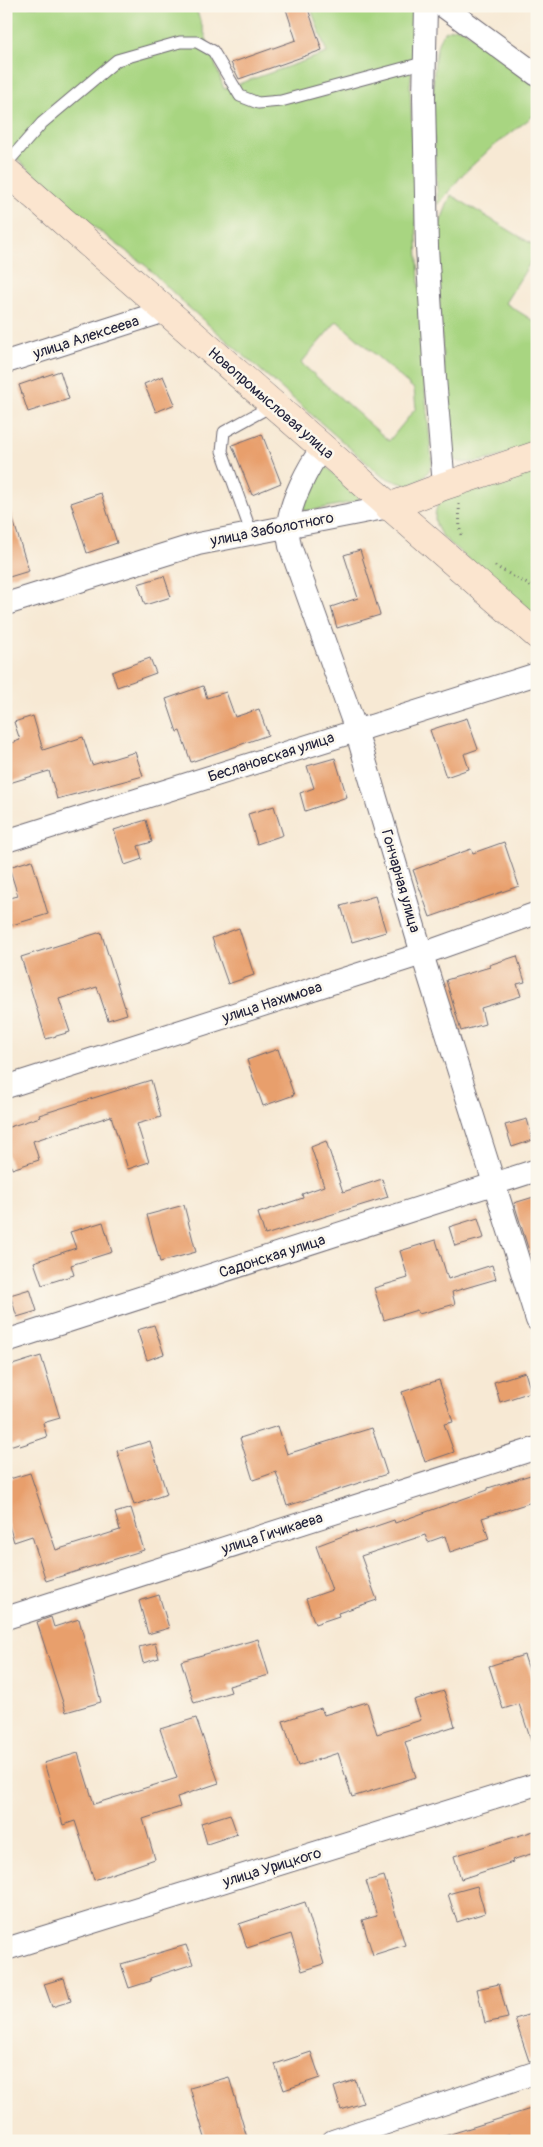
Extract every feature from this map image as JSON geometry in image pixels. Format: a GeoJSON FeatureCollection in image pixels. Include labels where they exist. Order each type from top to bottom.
{"type":"FeatureCollection","features":[{"type":"Feature","properties":{"kind":"main road","name":"Новопромысловая улица"},"geometry":{"type":"LineString","coordinates":[[6,171],[537,635]]}},
{"type":"Feature","properties":{"kind":"main road","name":"улица Заболотного"},"geometry":{"type":"LineString","coordinates":[[389,507],[451,494],[537,455]]}},
{"type":"Feature","properties":{"kind":"street"},"geometry":{"type":"LineString","coordinates":[[426,6],[427,247],[435,378],[451,494]]}},
{"type":"Feature","properties":{"kind":"street"},"geometry":{"type":"LineString","coordinates":[[443,6],[537,76]]}},
{"type":"Feature","properties":{"kind":"street","name":"улица Алексеева"},"geometry":{"type":"LineString","coordinates":[[6,362],[165,311]]}},
{"type":"Feature","properties":{"kind":"street","name":"Гончарная улица"},"geometry":{"type":"LineString","coordinates":[[322,448],[310,465],[298,491],[288,526],[290,546],[356,730],[422,954],[537,1320]]}},
{"type":"Feature","properties":{"kind":"street","name":"улица Заболотного"},"geometry":{"type":"LineString","coordinates":[[6,604],[198,544],[251,532],[389,507]]}},
{"type":"Feature","properties":{"kind":"street","name":"Беслановская улица"},"geometry":{"type":"LineString","coordinates":[[6,841],[537,674]]}},
{"type":"Feature","properties":{"kind":"street","name":"улица Нахимова"},"geometry":{"type":"LineString","coordinates":[[6,1088],[422,954],[537,913]]}},
{"type":"Feature","properties":{"kind":"street","name":"Садонская улица"},"geometry":{"type":"LineString","coordinates":[[6,1341],[537,1170]]}},
{"type":"Feature","properties":{"kind":"street","name":"улица Гичикаева"},"geometry":{"type":"LineString","coordinates":[[6,1618],[537,1448]]}},
{"type":"Feature","properties":{"kind":"street","name":"улица Урицкого"},"geometry":{"type":"LineString","coordinates":[[6,1949],[537,1784]]}},
{"type":"Feature","properties":{"kind":"street"},"geometry":{"type":"LineString","coordinates":[[333,2141],[537,2072]]}},
{"type":"Feature","properties":{"kind":"lane"},"geometry":{"type":"LineString","coordinates":[[6,164],[42,123],[117,60],[180,42],[197,42],[213,51],[240,96],[258,103],[281,101],[426,62]]}},
{"type":"Feature","properties":{"kind":"lane"},"geometry":{"type":"LineString","coordinates":[[251,532],[222,450],[224,432],[274,405]]}},
{"type":"Feature","properties":{"kind":"path"},"geometry":{"type":"LineString","coordinates":[[451,494],[464,544]]}},
{"type":"Feature","properties":{"kind":"path"},"geometry":{"type":"LineString","coordinates":[[490,564],[506,571],[537,592]]}},
{"type":"Feature","properties":{"kind":"green space"},"geometry":{"type":"Polygon","coordinates":[[[6,6],[195,6],[224,89],[327,53],[310,6],[417,6],[418,17],[410,86],[423,369],[432,462],[426,474],[409,486],[383,477],[187,306],[146,266],[82,218],[6,149],[6,6]],[[337,321],[301,363],[389,441],[416,408],[414,389],[337,321]]]}},
{"type":"Feature","properties":{"kind":"green space"},"geometry":{"type":"Polygon","coordinates":[[[450,29],[463,29],[537,87],[537,113],[490,149],[463,174],[438,205],[433,116],[434,66],[437,47],[442,35],[450,29]]]}},
{"type":"Feature","properties":{"kind":"green space"},"geometry":{"type":"Polygon","coordinates":[[[451,195],[537,247],[537,252],[505,303],[537,323],[537,444],[505,455],[469,463],[459,462],[451,458],[434,238],[451,195]]]}},
{"type":"Feature","properties":{"kind":"green space"},"geometry":{"type":"Polygon","coordinates":[[[322,463],[359,497],[358,501],[309,511],[300,507],[322,463]]]}},
{"type":"Feature","properties":{"kind":"green space"},"geometry":{"type":"Polygon","coordinates":[[[537,465],[537,620],[443,537],[437,528],[435,519],[440,500],[537,465]]]}},
{"type":"Feature","properties":{"kind":"building"},"geometry":{"type":"Polygon","coordinates":[[[285,6],[307,6],[322,50],[239,79],[231,63],[296,40],[285,6]]]}},
{"type":"Feature","properties":{"kind":"building"},"geometry":{"type":"Polygon","coordinates":[[[60,371],[69,399],[28,412],[19,385],[60,371]]]}},
{"type":"Feature","properties":{"kind":"building"},"geometry":{"type":"Polygon","coordinates":[[[163,376],[175,404],[156,412],[144,384],[163,376]]]}},
{"type":"Feature","properties":{"kind":"building"},"geometry":{"type":"Polygon","coordinates":[[[262,434],[281,483],[252,495],[232,445],[262,434]]]}},
{"type":"Feature","properties":{"kind":"building"},"geometry":{"type":"Polygon","coordinates":[[[101,493],[117,543],[87,553],[71,503],[101,493]]]}},
{"type":"Feature","properties":{"kind":"building"},"geometry":{"type":"Polygon","coordinates":[[[6,510],[10,510],[29,571],[6,578],[6,510]]]}},
{"type":"Feature","properties":{"kind":"building"},"geometry":{"type":"Polygon","coordinates":[[[360,550],[380,615],[337,628],[331,607],[358,598],[344,555],[360,550]]]}},
{"type":"Feature","properties":{"kind":"building"},"geometry":{"type":"Polygon","coordinates":[[[164,576],[171,597],[145,605],[138,584],[164,576]]]}},
{"type":"Feature","properties":{"kind":"building"},"geometry":{"type":"Polygon","coordinates":[[[150,658],[156,673],[117,687],[112,672],[150,658]]]}},
{"type":"Feature","properties":{"kind":"building"},"geometry":{"type":"Polygon","coordinates":[[[203,686],[207,698],[226,692],[235,717],[259,709],[268,735],[191,762],[180,731],[177,732],[166,699],[203,686]]]}},
{"type":"Feature","properties":{"kind":"building"},"geometry":{"type":"Polygon","coordinates":[[[33,716],[43,750],[83,737],[92,765],[135,752],[143,776],[57,799],[49,771],[6,784],[6,745],[20,740],[14,722],[33,716]]]}},
{"type":"Feature","properties":{"kind":"building"},"geometry":{"type":"Polygon","coordinates":[[[467,718],[478,749],[464,754],[469,769],[446,777],[430,730],[467,718]]]}},
{"type":"Feature","properties":{"kind":"building"},"geometry":{"type":"Polygon","coordinates":[[[335,758],[347,797],[305,811],[300,793],[314,788],[307,766],[335,758]]]}},
{"type":"Feature","properties":{"kind":"building"},"geometry":{"type":"Polygon","coordinates":[[[274,806],[283,835],[257,844],[248,814],[274,806]]]}},
{"type":"Feature","properties":{"kind":"building"},"geometry":{"type":"Polygon","coordinates":[[[146,820],[152,842],[138,846],[142,859],[125,865],[114,830],[146,820]]]}},
{"type":"Feature","properties":{"kind":"building"},"geometry":{"type":"Polygon","coordinates":[[[504,842],[519,886],[430,917],[413,870],[471,849],[473,853],[504,842]]]}},
{"type":"Feature","properties":{"kind":"building"},"geometry":{"type":"Polygon","coordinates":[[[32,860],[48,914],[9,926],[6,918],[6,899],[18,896],[9,867],[32,860]]]}},
{"type":"Feature","properties":{"kind":"building"},"geometry":{"type":"Polygon","coordinates":[[[375,896],[386,932],[352,942],[341,906],[375,896]]]}},
{"type":"Feature","properties":{"kind":"building"},"geometry":{"type":"Polygon","coordinates":[[[239,928],[254,975],[228,984],[212,938],[239,928]]]}},
{"type":"Feature","properties":{"kind":"building"},"geometry":{"type":"Polygon","coordinates":[[[101,932],[127,1014],[108,1020],[97,987],[59,999],[70,1032],[46,1039],[21,957],[101,932]]]}},
{"type":"Feature","properties":{"kind":"building"},"geometry":{"type":"Polygon","coordinates":[[[517,956],[525,982],[517,984],[521,996],[481,1008],[485,1024],[461,1031],[446,980],[490,967],[489,965],[517,956]]]}},
{"type":"Feature","properties":{"kind":"building"},"geometry":{"type":"Polygon","coordinates":[[[278,1049],[294,1095],[263,1106],[247,1060],[278,1049]]]}},
{"type":"Feature","properties":{"kind":"building"},"geometry":{"type":"Polygon","coordinates":[[[151,1080],[161,1117],[137,1124],[149,1162],[128,1169],[111,1116],[33,1141],[39,1160],[12,1169],[6,1150],[6,1128],[40,1117],[39,1115],[151,1080]]]}},
{"type":"Feature","properties":{"kind":"building"},"geometry":{"type":"Polygon","coordinates":[[[527,1119],[533,1140],[512,1147],[505,1125],[527,1119]]]}},
{"type":"Feature","properties":{"kind":"building"},"geometry":{"type":"Polygon","coordinates":[[[326,1141],[343,1192],[382,1179],[388,1197],[265,1235],[258,1213],[303,1198],[302,1194],[324,1186],[311,1147],[326,1141]]]}},
{"type":"Feature","properties":{"kind":"building"},"geometry":{"type":"Polygon","coordinates":[[[537,1196],[537,1266],[534,1267],[514,1203],[537,1196]]]}},
{"type":"Feature","properties":{"kind":"building"},"geometry":{"type":"Polygon","coordinates":[[[184,1205],[196,1252],[160,1262],[147,1215],[184,1205]]]}},
{"type":"Feature","properties":{"kind":"building"},"geometry":{"type":"Polygon","coordinates":[[[478,1218],[484,1238],[455,1246],[449,1227],[478,1218]]]}},
{"type":"Feature","properties":{"kind":"building"},"geometry":{"type":"Polygon","coordinates":[[[103,1222],[112,1252],[71,1265],[74,1275],[42,1285],[34,1262],[76,1248],[70,1232],[103,1222]]]}},
{"type":"Feature","properties":{"kind":"building"},"geometry":{"type":"Polygon","coordinates":[[[436,1240],[448,1279],[492,1265],[496,1279],[452,1292],[455,1304],[419,1314],[417,1310],[384,1320],[374,1288],[408,1278],[400,1251],[436,1240]]]}},
{"type":"Feature","properties":{"kind":"building"},"geometry":{"type":"Polygon","coordinates":[[[30,1289],[37,1311],[17,1317],[10,1295],[30,1289]]]}},
{"type":"Feature","properties":{"kind":"building"},"geometry":{"type":"Polygon","coordinates":[[[154,1325],[164,1354],[147,1360],[137,1330],[154,1325]]]}},
{"type":"Feature","properties":{"kind":"building"},"geometry":{"type":"Polygon","coordinates":[[[41,1356],[60,1418],[43,1423],[47,1437],[20,1446],[19,1443],[6,1447],[6,1367],[41,1356]]]}},
{"type":"Feature","properties":{"kind":"building"},"geometry":{"type":"Polygon","coordinates":[[[525,1372],[531,1392],[500,1402],[494,1382],[525,1372]]]}},
{"type":"Feature","properties":{"kind":"building"},"geometry":{"type":"Polygon","coordinates":[[[439,1380],[453,1422],[444,1424],[454,1452],[425,1462],[402,1392],[439,1380]]]}},
{"type":"Feature","properties":{"kind":"building"},"geometry":{"type":"Polygon","coordinates":[[[278,1426],[287,1454],[372,1428],[387,1474],[287,1506],[276,1472],[253,1480],[240,1438],[278,1426]]]}},
{"type":"Feature","properties":{"kind":"building"},"geometry":{"type":"Polygon","coordinates":[[[150,1441],[167,1494],[134,1505],[117,1451],[150,1441]]]}},
{"type":"Feature","properties":{"kind":"building"},"geometry":{"type":"Polygon","coordinates":[[[30,1473],[56,1550],[120,1530],[115,1513],[131,1508],[144,1550],[46,1581],[32,1536],[14,1542],[6,1516],[6,1480],[30,1473]]]}},
{"type":"Feature","properties":{"kind":"building"},"geometry":{"type":"Polygon","coordinates":[[[537,1473],[537,1498],[532,1500],[532,1502],[482,1518],[489,1539],[450,1552],[445,1536],[428,1542],[425,1535],[361,1556],[377,1600],[338,1613],[339,1616],[315,1624],[306,1599],[332,1590],[316,1546],[356,1531],[356,1533],[394,1520],[395,1523],[488,1490],[488,1488],[537,1473]]]}},
{"type":"Feature","properties":{"kind":"building"},"geometry":{"type":"Polygon","coordinates":[[[159,1595],[169,1628],[148,1634],[139,1601],[159,1595]]]}},
{"type":"Feature","properties":{"kind":"building"},"geometry":{"type":"Polygon","coordinates":[[[51,1617],[54,1627],[79,1619],[101,1702],[66,1712],[37,1622],[51,1617]]]}},
{"type":"Feature","properties":{"kind":"building"},"geometry":{"type":"Polygon","coordinates":[[[258,1639],[269,1675],[229,1686],[231,1692],[194,1703],[181,1661],[258,1639]]]}},
{"type":"Feature","properties":{"kind":"building"},"geometry":{"type":"Polygon","coordinates":[[[155,1643],[159,1658],[143,1663],[139,1647],[155,1643]]]}},
{"type":"Feature","properties":{"kind":"building"},"geometry":{"type":"Polygon","coordinates":[[[524,1655],[537,1693],[537,1750],[534,1750],[519,1704],[503,1709],[489,1666],[524,1655]]]}},
{"type":"Feature","properties":{"kind":"building"},"geometry":{"type":"Polygon","coordinates":[[[444,1691],[455,1726],[405,1742],[416,1777],[352,1797],[338,1753],[298,1766],[283,1721],[321,1708],[324,1715],[367,1702],[377,1734],[421,1720],[414,1700],[444,1691]]]}},
{"type":"Feature","properties":{"kind":"building"},"geometry":{"type":"Polygon","coordinates":[[[196,1718],[219,1783],[177,1797],[180,1807],[143,1819],[155,1859],[94,1880],[75,1821],[63,1825],[44,1763],[78,1753],[94,1804],[177,1778],[160,1729],[196,1718]]]}},
{"type":"Feature","properties":{"kind":"building"},"geometry":{"type":"Polygon","coordinates":[[[230,1814],[237,1834],[207,1844],[201,1823],[230,1814]]]}},
{"type":"Feature","properties":{"kind":"building"},"geometry":{"type":"Polygon","coordinates":[[[537,1830],[537,1852],[461,1879],[454,1856],[537,1830]]]}},
{"type":"Feature","properties":{"kind":"building"},"geometry":{"type":"Polygon","coordinates":[[[384,1876],[405,1945],[373,1955],[362,1920],[377,1916],[366,1881],[384,1876]]]}},
{"type":"Feature","properties":{"kind":"building"},"geometry":{"type":"Polygon","coordinates":[[[477,1886],[485,1913],[457,1922],[448,1894],[477,1886]]]}},
{"type":"Feature","properties":{"kind":"building"},"geometry":{"type":"Polygon","coordinates":[[[305,1902],[324,1964],[302,1971],[291,1934],[247,1948],[239,1924],[305,1902]]]}},
{"type":"Feature","properties":{"kind":"building"},"geometry":{"type":"Polygon","coordinates":[[[186,1945],[193,1964],[150,1978],[151,1981],[129,1988],[121,1964],[186,1945]]]}},
{"type":"Feature","properties":{"kind":"building"},"geometry":{"type":"Polygon","coordinates":[[[64,1978],[71,2001],[52,2007],[44,1984],[64,1978]]]}},
{"type":"Feature","properties":{"kind":"building"},"geometry":{"type":"Polygon","coordinates":[[[499,1984],[508,2018],[485,2023],[477,1989],[499,1984]]]}},
{"type":"Feature","properties":{"kind":"building"},"geometry":{"type":"Polygon","coordinates":[[[537,2012],[537,2059],[529,2061],[515,2019],[537,2012]]]}},
{"type":"Feature","properties":{"kind":"building"},"geometry":{"type":"Polygon","coordinates":[[[311,2052],[320,2078],[284,2090],[275,2064],[311,2052]]]}},
{"type":"Feature","properties":{"kind":"building"},"geometry":{"type":"Polygon","coordinates":[[[229,2077],[248,2141],[206,2141],[190,2088],[229,2077]]]}},
{"type":"Feature","properties":{"kind":"building"},"geometry":{"type":"Polygon","coordinates":[[[355,2080],[363,2103],[341,2110],[334,2087],[355,2080]]]}},
{"type":"Feature","properties":{"kind":"building"},"geometry":{"type":"Polygon","coordinates":[[[537,2107],[537,2141],[511,2141],[509,2134],[486,2141],[441,2141],[441,2137],[537,2107]]]}}]}
